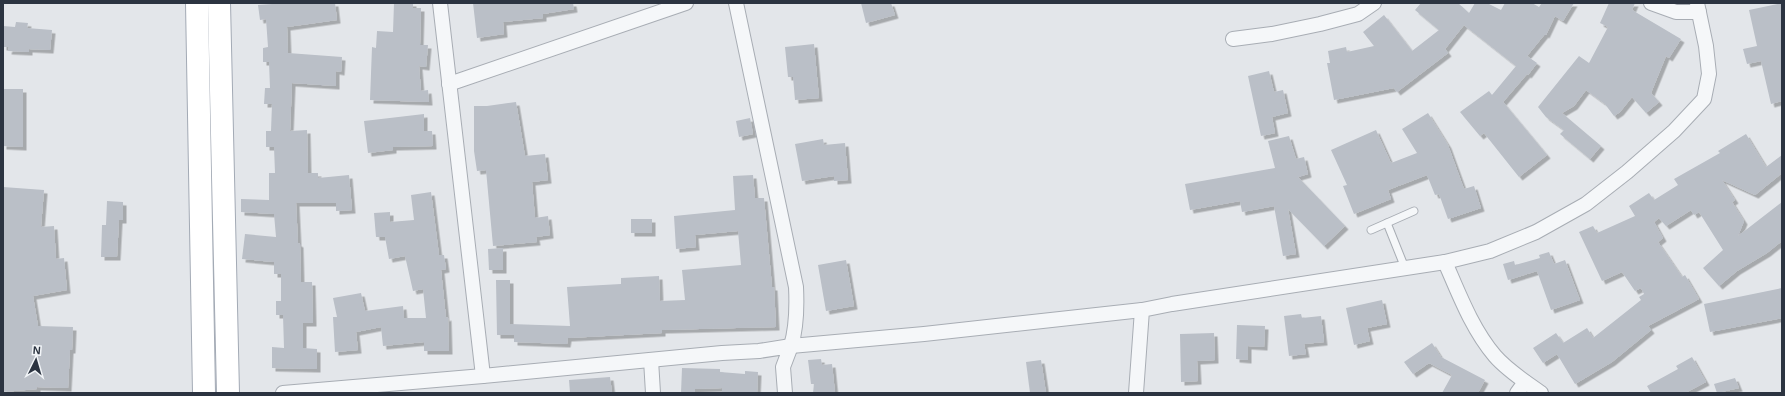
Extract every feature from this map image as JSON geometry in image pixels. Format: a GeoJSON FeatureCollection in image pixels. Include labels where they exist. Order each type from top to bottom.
{"type":"FeatureCollection","features":[{"type":"Feature","properties":{"kind":"main road"},"geometry":{"type":"LineString","coordinates":[[197,3],[204,393]]}},
{"type":"Feature","properties":{"kind":"main road"},"geometry":{"type":"LineString","coordinates":[[219,3],[228,393]]}},
{"type":"Feature","properties":{"kind":"street"},"geometry":{"type":"LineString","coordinates":[[440,3],[483,376]]}},
{"type":"Feature","properties":{"kind":"street"},"geometry":{"type":"LineString","coordinates":[[449,84],[686,3]]}},
{"type":"Feature","properties":{"kind":"street"},"geometry":{"type":"LineString","coordinates":[[736,3],[796,287],[796,331],[783,367],[785,393]]}},
{"type":"Feature","properties":{"kind":"street"},"geometry":{"type":"LineString","coordinates":[[1233,39],[1272,34],[1320,24],[1358,14],[1374,3]]}},
{"type":"Feature","properties":{"kind":"street"},"geometry":{"type":"LineString","coordinates":[[283,393],[483,376],[722,353],[759,351],[791,346],[924,334],[1142,310],[1172,304],[1445,262],[1497,248],[1536,232],[1586,204],[1627,172],[1674,131],[1704,99],[1709,74],[1706,46],[1698,7],[1676,12],[1651,3]]}},
{"type":"Feature","properties":{"kind":"street"},"geometry":{"type":"LineString","coordinates":[[1445,262],[1462,303],[1480,334],[1496,357],[1521,387],[1541,393]]}},
{"type":"Feature","properties":{"kind":"street"},"geometry":{"type":"LineString","coordinates":[[1136,393],[1142,310]]}},
{"type":"Feature","properties":{"kind":"street"},"geometry":{"type":"LineString","coordinates":[[651,360],[653,393]]}},
{"type":"Feature","properties":{"kind":"lane"},"geometry":{"type":"LineString","coordinates":[[1370,230],[1414,212]]}},
{"type":"Feature","properties":{"kind":"lane"},"geometry":{"type":"LineString","coordinates":[[1388,223],[1405,268]]}},
{"type":"Feature","properties":{"kind":"building"},"geometry":{"type":"Polygon","coordinates":[[[286,3],[335,3],[337,20],[287,27],[288,53],[342,57],[341,72],[336,71],[336,86],[292,83],[290,131],[307,130],[308,173],[318,173],[318,178],[349,175],[352,210],[336,211],[336,203],[296,203],[298,243],[300,244],[301,282],[312,282],[313,323],[303,323],[303,348],[317,349],[317,369],[272,368],[272,347],[284,348],[283,315],[276,315],[276,301],[281,301],[281,274],[274,274],[274,262],[242,259],[245,234],[276,237],[274,214],[241,212],[241,199],[269,200],[269,173],[275,173],[274,147],[266,147],[266,131],[271,131],[272,104],[264,104],[265,88],[270,88],[269,62],[263,62],[263,48],[268,47],[266,19],[260,20],[258,5],[286,3]]]}},
{"type":"Feature","properties":{"kind":"building"},"geometry":{"type":"Polygon","coordinates":[[[394,3],[413,3],[413,8],[421,8],[420,45],[428,45],[426,67],[419,66],[421,91],[428,90],[429,102],[370,100],[372,47],[376,48],[377,31],[393,32],[394,3]]]}},
{"type":"Feature","properties":{"kind":"building"},"geometry":{"type":"Polygon","coordinates":[[[473,3],[573,3],[574,9],[543,14],[543,18],[503,22],[504,34],[477,38],[473,3]]]}},
{"type":"Feature","properties":{"kind":"building"},"geometry":{"type":"Polygon","coordinates":[[[861,3],[891,3],[895,15],[866,23],[861,3]]]}},
{"type":"Feature","properties":{"kind":"building"},"geometry":{"type":"Polygon","coordinates":[[[1421,3],[1458,3],[1469,13],[1475,3],[1487,3],[1501,10],[1505,3],[1532,3],[1539,7],[1542,3],[1574,3],[1563,21],[1555,16],[1546,35],[1545,34],[1527,56],[1537,63],[1503,102],[1547,155],[1519,177],[1484,133],[1480,136],[1460,112],[1489,91],[1492,95],[1516,66],[1464,25],[1445,49],[1448,53],[1397,92],[1394,88],[1334,100],[1327,63],[1330,63],[1328,51],[1346,47],[1347,52],[1374,46],[1363,32],[1384,15],[1412,51],[1439,30],[1415,10],[1421,3]]]}},
{"type":"Feature","properties":{"kind":"building"},"geometry":{"type":"Polygon","coordinates":[[[1609,3],[1635,3],[1632,10],[1681,39],[1669,58],[1666,56],[1651,93],[1659,102],[1646,113],[1632,97],[1620,112],[1614,116],[1605,104],[1586,90],[1574,106],[1562,113],[1601,146],[1590,159],[1560,134],[1564,130],[1546,117],[1538,107],[1579,56],[1589,63],[1608,27],[1600,23],[1609,3]]]}},
{"type":"Feature","properties":{"kind":"building"},"geometry":{"type":"Polygon","coordinates":[[[1782,3],[1782,101],[1771,104],[1761,61],[1747,64],[1743,49],[1757,46],[1749,10],[1782,3]]]}},
{"type":"Feature","properties":{"kind":"building"},"geometry":{"type":"Polygon","coordinates":[[[16,22],[28,23],[27,28],[52,30],[50,50],[29,49],[29,52],[8,51],[9,47],[3,47],[3,26],[15,27],[16,22]]]}},
{"type":"Feature","properties":{"kind":"building"},"geometry":{"type":"Polygon","coordinates":[[[814,44],[819,98],[795,100],[793,77],[788,77],[785,47],[814,44]]]}},
{"type":"Feature","properties":{"kind":"building"},"geometry":{"type":"Polygon","coordinates":[[[1269,71],[1274,92],[1283,90],[1288,113],[1272,117],[1275,133],[1261,136],[1248,76],[1269,71]]]}},
{"type":"Feature","properties":{"kind":"building"},"geometry":{"type":"Polygon","coordinates":[[[3,89],[23,89],[23,147],[3,146],[3,89]]]}},
{"type":"Feature","properties":{"kind":"building"},"geometry":{"type":"Polygon","coordinates":[[[516,102],[525,156],[545,154],[548,180],[532,182],[535,218],[548,216],[550,235],[536,237],[537,242],[493,246],[486,170],[477,171],[474,151],[474,106],[487,106],[516,102]]]}},
{"type":"Feature","properties":{"kind":"building"},"geometry":{"type":"Polygon","coordinates":[[[1428,113],[1448,145],[1464,189],[1474,186],[1481,208],[1448,219],[1439,194],[1435,195],[1427,175],[1388,190],[1391,199],[1354,214],[1343,186],[1347,185],[1331,150],[1376,130],[1391,163],[1417,153],[1402,129],[1428,113]]]}},
{"type":"Feature","properties":{"kind":"building"},"geometry":{"type":"Polygon","coordinates":[[[424,114],[424,131],[432,131],[433,146],[393,147],[393,150],[368,153],[364,121],[424,114]]]}},
{"type":"Feature","properties":{"kind":"building"},"geometry":{"type":"Polygon","coordinates":[[[750,118],[753,134],[739,137],[736,121],[750,118]]]}},
{"type":"Feature","properties":{"kind":"building"},"geometry":{"type":"Polygon","coordinates":[[[1746,134],[1766,167],[1782,155],[1782,173],[1755,195],[1722,180],[1735,200],[1732,202],[1744,221],[1738,236],[1782,202],[1782,241],[1767,253],[1737,271],[1719,286],[1703,268],[1723,250],[1699,212],[1694,215],[1691,210],[1666,226],[1659,218],[1654,222],[1663,238],[1658,242],[1682,277],[1685,275],[1699,299],[1648,326],[1651,330],[1612,362],[1575,384],[1557,354],[1543,363],[1533,348],[1556,333],[1563,343],[1587,328],[1593,338],[1641,300],[1639,297],[1644,294],[1641,288],[1635,291],[1622,272],[1602,281],[1579,232],[1593,226],[1597,233],[1635,216],[1629,206],[1649,193],[1654,200],[1678,185],[1674,179],[1720,153],[1718,151],[1746,134]]]}},
{"type":"Feature","properties":{"kind":"building"},"geometry":{"type":"Polygon","coordinates":[[[1289,136],[1296,159],[1304,157],[1308,174],[1298,177],[1345,226],[1324,246],[1288,209],[1296,254],[1283,256],[1274,206],[1242,212],[1240,201],[1190,210],[1185,184],[1275,168],[1268,141],[1289,136]]]}},
{"type":"Feature","properties":{"kind":"building"},"geometry":{"type":"Polygon","coordinates":[[[823,139],[824,145],[845,143],[848,180],[834,181],[834,176],[802,181],[795,144],[823,139]]]}},
{"type":"Feature","properties":{"kind":"building"},"geometry":{"type":"Polygon","coordinates":[[[753,175],[755,198],[764,198],[772,287],[774,287],[776,327],[662,330],[662,333],[568,338],[567,344],[514,342],[514,335],[497,335],[496,280],[510,280],[510,324],[570,326],[567,287],[621,284],[621,278],[659,276],[660,301],[685,300],[682,270],[741,265],[738,231],[695,235],[696,247],[676,249],[674,216],[735,210],[733,176],[753,175]]]}},
{"type":"Feature","properties":{"kind":"building"},"geometry":{"type":"Polygon","coordinates":[[[3,187],[44,190],[41,227],[54,226],[56,259],[64,258],[67,290],[33,296],[38,326],[73,327],[68,388],[37,387],[37,389],[3,392],[3,187]]]}},
{"type":"Feature","properties":{"kind":"building"},"geometry":{"type":"Polygon","coordinates":[[[431,192],[439,255],[444,255],[446,269],[441,270],[446,318],[448,317],[449,351],[424,351],[424,342],[383,346],[381,327],[356,332],[358,350],[335,352],[333,317],[337,317],[333,298],[361,293],[365,311],[403,306],[404,318],[426,318],[423,289],[413,291],[405,256],[389,259],[385,237],[376,237],[374,213],[390,212],[390,222],[414,220],[411,195],[431,192]]]}},
{"type":"Feature","properties":{"kind":"building"},"geometry":{"type":"Polygon","coordinates":[[[107,201],[123,202],[123,220],[119,220],[117,257],[101,257],[102,225],[106,225],[107,201]]]}},
{"type":"Feature","properties":{"kind":"building"},"geometry":{"type":"Polygon","coordinates":[[[631,219],[652,219],[652,233],[631,233],[631,219]]]}},
{"type":"Feature","properties":{"kind":"building"},"geometry":{"type":"Polygon","coordinates":[[[503,248],[503,270],[489,270],[488,249],[503,248]]]}},
{"type":"Feature","properties":{"kind":"building"},"geometry":{"type":"Polygon","coordinates":[[[1549,252],[1554,264],[1565,260],[1580,300],[1551,310],[1537,271],[1508,280],[1503,264],[1514,261],[1515,265],[1540,258],[1539,255],[1549,252]]]}},
{"type":"Feature","properties":{"kind":"building"},"geometry":{"type":"Polygon","coordinates":[[[846,260],[854,306],[826,311],[818,265],[846,260]]]}},
{"type":"Feature","properties":{"kind":"building"},"geometry":{"type":"Polygon","coordinates":[[[1782,288],[1782,318],[1710,332],[1704,304],[1782,288]]]}},
{"type":"Feature","properties":{"kind":"building"},"geometry":{"type":"Polygon","coordinates":[[[1382,300],[1387,324],[1367,328],[1370,341],[1354,345],[1346,308],[1382,300]]]}},
{"type":"Feature","properties":{"kind":"building"},"geometry":{"type":"Polygon","coordinates":[[[1301,314],[1302,318],[1321,316],[1324,342],[1304,344],[1306,354],[1289,356],[1284,316],[1301,314]]]}},
{"type":"Feature","properties":{"kind":"building"},"geometry":{"type":"Polygon","coordinates":[[[1237,325],[1265,326],[1264,347],[1248,346],[1248,360],[1236,359],[1237,325]]]}},
{"type":"Feature","properties":{"kind":"building"},"geometry":{"type":"Polygon","coordinates":[[[1214,333],[1215,360],[1197,361],[1198,381],[1181,382],[1180,334],[1214,333]]]}},
{"type":"Feature","properties":{"kind":"building"},"geometry":{"type":"Polygon","coordinates":[[[1432,343],[1441,357],[1485,380],[1478,393],[1442,393],[1452,375],[1429,363],[1413,374],[1404,362],[1432,343]]]}},
{"type":"Feature","properties":{"kind":"building"},"geometry":{"type":"Polygon","coordinates":[[[1692,357],[1706,382],[1685,393],[1651,393],[1647,386],[1678,369],[1676,366],[1692,357]]]}},
{"type":"Feature","properties":{"kind":"building"},"geometry":{"type":"Polygon","coordinates":[[[821,359],[822,365],[832,364],[835,393],[813,393],[814,384],[811,384],[808,360],[821,359]]]}},
{"type":"Feature","properties":{"kind":"building"},"geometry":{"type":"Polygon","coordinates":[[[1041,360],[1046,393],[1030,393],[1026,362],[1041,360]]]}},
{"type":"Feature","properties":{"kind":"building"},"geometry":{"type":"Polygon","coordinates":[[[682,368],[720,369],[720,372],[745,374],[745,371],[758,372],[757,393],[722,393],[722,388],[695,389],[695,393],[681,393],[682,368]]]}},
{"type":"Feature","properties":{"kind":"building"},"geometry":{"type":"Polygon","coordinates":[[[610,377],[612,393],[570,393],[569,380],[610,377]]]}},
{"type":"Feature","properties":{"kind":"building"},"geometry":{"type":"Polygon","coordinates":[[[1735,378],[1739,388],[1717,393],[1714,384],[1735,378]]]}}]}
